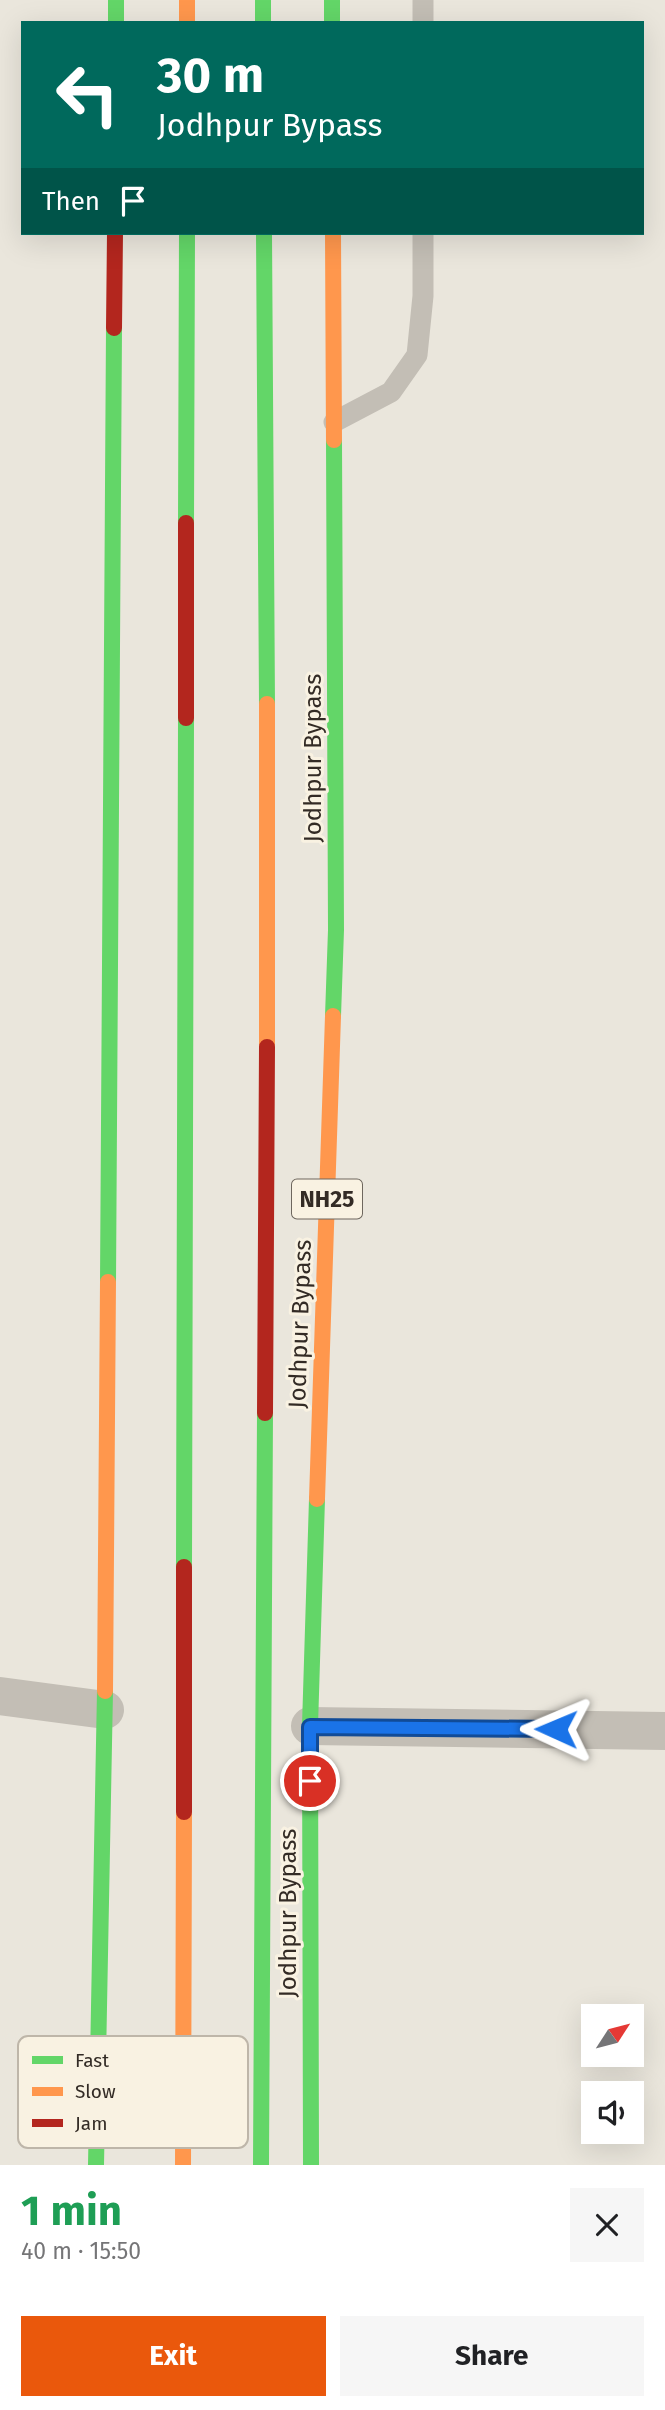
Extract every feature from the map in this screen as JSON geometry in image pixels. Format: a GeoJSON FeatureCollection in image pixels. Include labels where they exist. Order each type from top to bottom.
{"type":"FeatureCollection","features":[{"type":"Feature","properties":{"kind":"highway"},"geometry":{"type":"LineString","coordinates":[[116,0],[116,21]]}},
{"type":"Feature","properties":{"kind":"highway"},"geometry":{"type":"LineString","coordinates":[[187,0],[187,21]]}},
{"type":"Feature","properties":{"kind":"highway"},"geometry":{"type":"LineString","coordinates":[[263,0],[263,21]]}},
{"type":"Feature","properties":{"kind":"highway"},"geometry":{"type":"LineString","coordinates":[[332,0],[332,21]]}},
{"type":"Feature","properties":{"kind":"highway"},"geometry":{"type":"LineString","coordinates":[[99,2036],[105,1710],[115,235]]}},
{"type":"Feature","properties":{"kind":"highway"},"geometry":{"type":"LineString","coordinates":[[183,2036],[187,235]]}},
{"type":"Feature","properties":{"kind":"highway"},"geometry":{"type":"LineString","coordinates":[[261,2165],[268,958],[264,235]]}},
{"type":"Feature","properties":{"kind":"highway","name":"Jodhpur Bypass"},"geometry":{"type":"LineString","coordinates":[[311,2165],[310,1727],[336,930],[333,235]]}},
{"type":"Feature","properties":{"kind":"street"},"geometry":{"type":"LineString","coordinates":[[0,1696],[105,1710]]}},
{"type":"Feature","properties":{"kind":"street"},"geometry":{"type":"LineString","coordinates":[[310,1727],[665,1731]]}},
{"type":"Feature","properties":{"kind":"lane"},"geometry":{"type":"LineString","coordinates":[[423,0],[423,21]]}},
{"type":"Feature","properties":{"kind":"lane"},"geometry":{"type":"LineString","coordinates":[[334,422],[391,392],[417,355],[423,296],[423,235]]}},
{"type":"Feature","properties":{"kind":"traffic: fast"},"geometry":{"type":"LineString","coordinates":[[116,0],[116,21]]}},
{"type":"Feature","properties":{"kind":"traffic: fast"},"geometry":{"type":"LineString","coordinates":[[263,0],[263,21]]}},
{"type":"Feature","properties":{"kind":"traffic: fast"},"geometry":{"type":"LineString","coordinates":[[332,0],[332,21]]}},
{"type":"Feature","properties":{"kind":"traffic: fast"},"geometry":{"type":"LineString","coordinates":[[186,523],[187,235]]}},
{"type":"Feature","properties":{"kind":"traffic: fast"},"geometry":{"type":"LineString","coordinates":[[264,235],[267,704]]}},
{"type":"Feature","properties":{"kind":"traffic: fast"},"geometry":{"type":"LineString","coordinates":[[108,1282],[114,328]]}},
{"type":"Feature","properties":{"kind":"traffic: fast"},"geometry":{"type":"LineString","coordinates":[[333,1016],[336,930],[334,440]]}},
{"type":"Feature","properties":{"kind":"traffic: fast"},"geometry":{"type":"LineString","coordinates":[[184,1567],[186,718]]}},
{"type":"Feature","properties":{"kind":"traffic: fast"},"geometry":{"type":"LineString","coordinates":[[261,2165],[265,1413]]}},
{"type":"Feature","properties":{"kind":"traffic: fast"},"geometry":{"type":"LineString","coordinates":[[311,2165],[310,1726],[317,1499]]}},
{"type":"Feature","properties":{"kind":"traffic: fast"},"geometry":{"type":"LineString","coordinates":[[98,2036],[105,1691]]}},
{"type":"Feature","properties":{"kind":"traffic: fast"},"geometry":{"type":"LineString","coordinates":[[96,2148],[96,2165]]}},
{"type":"Feature","properties":{"kind":"traffic: slow"},"geometry":{"type":"LineString","coordinates":[[187,0],[187,21]]}},
{"type":"Feature","properties":{"kind":"traffic: slow"},"geometry":{"type":"LineString","coordinates":[[333,235],[334,440]]}},
{"type":"Feature","properties":{"kind":"traffic: slow"},"geometry":{"type":"LineString","coordinates":[[267,704],[267,1047]]}},
{"type":"Feature","properties":{"kind":"traffic: slow"},"geometry":{"type":"LineString","coordinates":[[317,1499],[333,1016]]}},
{"type":"Feature","properties":{"kind":"traffic: slow"},"geometry":{"type":"LineString","coordinates":[[105,1691],[108,1282]]}},
{"type":"Feature","properties":{"kind":"traffic: slow"},"geometry":{"type":"LineString","coordinates":[[183,2036],[184,1812]]}},
{"type":"Feature","properties":{"kind":"traffic: slow"},"geometry":{"type":"LineString","coordinates":[[183,2148],[183,2165]]}},
{"type":"Feature","properties":{"kind":"traffic: jam"},"geometry":{"type":"LineString","coordinates":[[114,328],[115,235]]}},
{"type":"Feature","properties":{"kind":"traffic: jam"},"geometry":{"type":"LineString","coordinates":[[186,523],[186,718]]}},
{"type":"Feature","properties":{"kind":"traffic: jam"},"geometry":{"type":"LineString","coordinates":[[265,1413],[267,1047]]}},
{"type":"Feature","properties":{"kind":"traffic: jam"},"geometry":{"type":"LineString","coordinates":[[184,1567],[184,1812]]}},
{"type":"Feature","properties":{"kind":"route"},"geometry":{"type":"LineString","coordinates":[[310,1781],[310,1727],[556,1729]]}}]}
